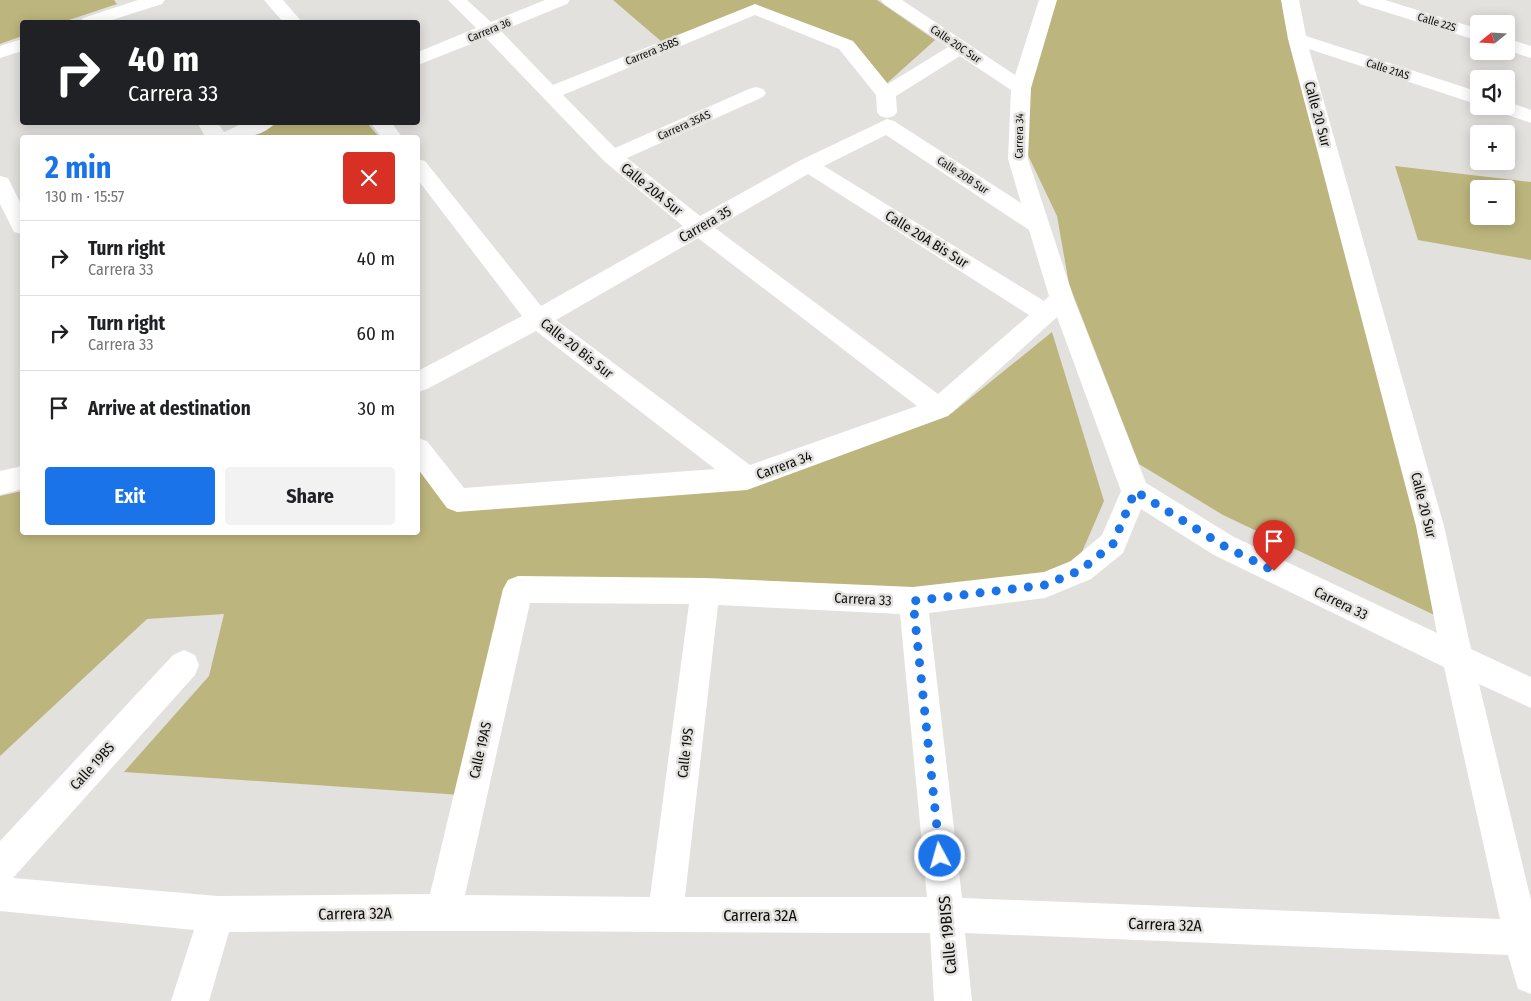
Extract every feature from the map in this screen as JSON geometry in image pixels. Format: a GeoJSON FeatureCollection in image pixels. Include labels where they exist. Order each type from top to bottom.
{"type":"FeatureCollection","features":[{"type":"Feature","properties":{"kind":"street"},"geometry":{"type":"LineString","coordinates":[[96,20],[133,10],[156,0]]}},
{"type":"Feature","properties":{"kind":"street"},"geometry":{"type":"LineString","coordinates":[[273,0],[291,20]]}},
{"type":"Feature","properties":{"kind":"street","name":"Calle 20A Sur"},"geometry":{"type":"LineString","coordinates":[[457,0],[489,30],[612,157],[700,227],[939,409]]}},
{"type":"Feature","properties":{"kind":"street","name":"Carrera 36"},"geometry":{"type":"LineString","coordinates":[[420,58],[561,0]]}},
{"type":"Feature","properties":{"kind":"street","name":"Calle 20C Sur"},"geometry":{"type":"LineString","coordinates":[[890,0],[1020,88]]}},
{"type":"Feature","properties":{"kind":"street"},"geometry":{"type":"LineString","coordinates":[[1290,0],[1297,39]]}},
{"type":"Feature","properties":{"kind":"street","name":"Calle 22S"},"geometry":{"type":"LineString","coordinates":[[1366,0],[1470,32]]}},
{"type":"Feature","properties":{"kind":"street","name":"Carrera 34"},"geometry":{"type":"LineString","coordinates":[[1044,2],[1020,88],[1018,159],[1038,224],[1054,306],[1135,491]]}},
{"type":"Feature","properties":{"kind":"street","name":"Carrera 35BS"},"geometry":{"type":"LineString","coordinates":[[550,92],[755,10],[846,45],[886,94]]}},
{"type":"Feature","properties":{"kind":"street","name":"Calle 21AS"},"geometry":{"type":"LineString","coordinates":[[1297,39],[1470,96]]}},
{"type":"Feature","properties":{"kind":"street","name":"Calle 20 Sur"},"geometry":{"type":"LineString","coordinates":[[1297,39],[1430,526],[1458,660],[1531,976]]}},
{"type":"Feature","properties":{"kind":"street"},"geometry":{"type":"LineString","coordinates":[[0,52],[20,46]]}},
{"type":"Feature","properties":{"kind":"street"},"geometry":{"type":"LineString","coordinates":[[887,126],[886,94],[961,47]]}},
{"type":"Feature","properties":{"kind":"street"},"geometry":{"type":"LineString","coordinates":[[1515,47],[1531,52]]}},
{"type":"Feature","properties":{"kind":"street","name":"Carrera 35AS"},"geometry":{"type":"LineString","coordinates":[[612,157],[756,92]]}},
{"type":"Feature","properties":{"kind":"street"},"geometry":{"type":"LineString","coordinates":[[1515,111],[1531,116]]}},
{"type":"Feature","properties":{"kind":"street"},"geometry":{"type":"LineString","coordinates":[[235,135],[258,125]]}},
{"type":"Feature","properties":{"kind":"street"},"geometry":{"type":"LineString","coordinates":[[382,125],[391,135]]}},
{"type":"Feature","properties":{"kind":"street","name":"Calle 20B Sur"},"geometry":{"type":"LineString","coordinates":[[887,126],[1038,224]]}},
{"type":"Feature","properties":{"kind":"street","name":"Carrera 35"},"geometry":{"type":"LineString","coordinates":[[420,381],[538,319],[808,165],[887,126]]}},
{"type":"Feature","properties":{"kind":"street","name":"Calle 20A Bis Sur"},"geometry":{"type":"LineString","coordinates":[[808,165],[1054,306]]}},
{"type":"Feature","properties":{"kind":"street","name":"Calle 20 Bis Sur"},"geometry":{"type":"LineString","coordinates":[[420,169],[538,319],[747,478]]}},
{"type":"Feature","properties":{"kind":"street"},"geometry":{"type":"LineString","coordinates":[[0,183],[20,223]]}},
{"type":"Feature","properties":{"kind":"street"},"geometry":{"type":"LineString","coordinates":[[0,235],[20,228]]}},
{"type":"Feature","properties":{"kind":"street","name":"Carrera 34"},"geometry":{"type":"LineString","coordinates":[[420,452],[457,500],[747,478],[939,409],[1054,306]]}},
{"type":"Feature","properties":{"kind":"street"},"geometry":{"type":"LineString","coordinates":[[0,483],[20,478]]}},
{"type":"Feature","properties":{"kind":"street","name":"Carrera 33"},"geometry":{"type":"LineString","coordinates":[[518,588],[705,592],[913,601],[1045,585],[1081,570],[1113,544],[1135,491],[1224,546],[1458,660],[1531,693]]}},
{"type":"Feature","properties":{"kind":"street","name":"Calle 19AS"},"geometry":{"type":"LineString","coordinates":[[443,912],[518,588]]}},
{"type":"Feature","properties":{"kind":"street","name":"Calle 19S"},"geometry":{"type":"LineString","coordinates":[[665,915],[705,592]]}},
{"type":"Feature","properties":{"kind":"street","name":"Calle 19BISS"},"geometry":{"type":"LineString","coordinates":[[913,601],[946,915],[953,1001]]}},
{"type":"Feature","properties":{"kind":"street","name":"Calle 19BS"},"geometry":{"type":"LineString","coordinates":[[0,866],[184,665]]}},
{"type":"Feature","properties":{"kind":"street","name":"Carrera 32A"},"geometry":{"type":"LineString","coordinates":[[0,894],[217,914],[443,912],[665,915],[946,915],[1521,938]]}},
{"type":"Feature","properties":{"kind":"street"},"geometry":{"type":"LineString","coordinates":[[190,1001],[217,914]]}},
{"type":"Feature","properties":{"kind":"shaded area"},"geometry":{"type":"Polygon","coordinates":[[[0,0],[114,0],[117,4],[69,20],[20,20],[20,37],[0,44],[0,0]]]}},
{"type":"Feature","properties":{"kind":"shaded area"},"geometry":{"type":"Polygon","coordinates":[[[613,0],[877,0],[935,40],[885,85],[848,40],[752,6],[662,42],[613,0]]]}},
{"type":"Feature","properties":{"kind":"shaded area"},"geometry":{"type":"Polygon","coordinates":[[[1053,0],[1288,0],[1445,620],[1223,515],[1139,464],[1069,284],[1057,216],[1026,151],[1028,83],[1053,0]]]}},
{"type":"Feature","properties":{"kind":"shaded area"},"geometry":{"type":"Polygon","coordinates":[[[274,125],[369,125],[377,135],[252,135],[274,125]]]}},
{"type":"Feature","properties":{"kind":"shaded area"},"geometry":{"type":"Polygon","coordinates":[[[1395,166],[1514,180],[1470,180],[1470,225],[1515,225],[1515,180],[1531,182],[1531,260],[1418,240],[1395,166]]]}},
{"type":"Feature","properties":{"kind":"shaded area"},"geometry":{"type":"Polygon","coordinates":[[[1052,332],[1104,501],[1082,552],[1050,577],[914,597],[514,583],[461,795],[124,772],[209,676],[224,614],[147,619],[0,756],[0,496],[20,491],[20,535],[420,535],[420,468],[451,510],[730,488],[952,413],[1052,332]]]}},
{"type":"Feature","properties":{"kind":"route"},"geometry":{"type":"LineString","coordinates":[[940,856],[913,601],[1045,585],[1081,570],[1113,544],[1135,491],[1224,546],[1274,571]]}}]}
